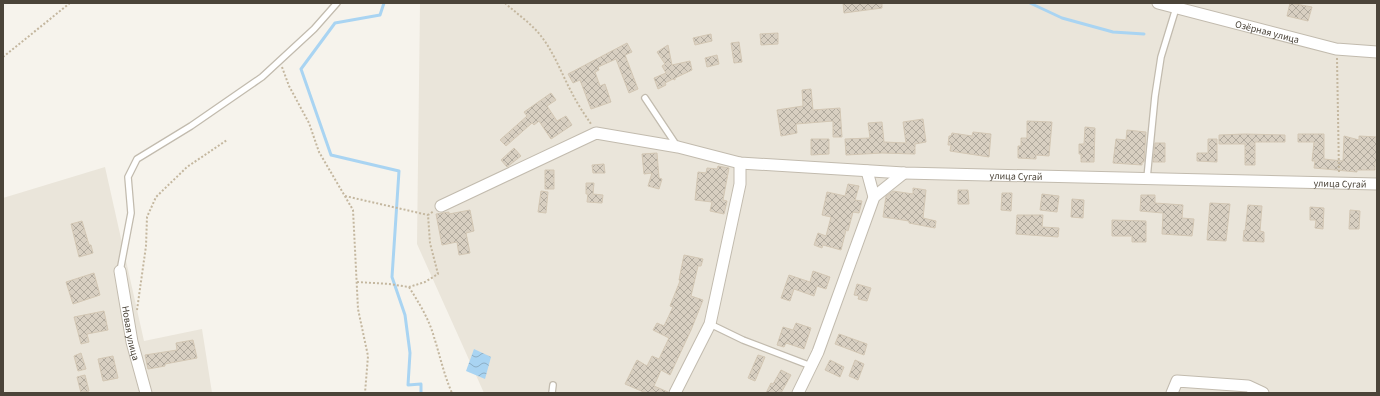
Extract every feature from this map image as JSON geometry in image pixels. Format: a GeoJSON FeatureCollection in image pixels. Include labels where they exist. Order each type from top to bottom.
{"type":"FeatureCollection","features":[{"type":"Feature","properties":{"kind":"street","name":"Озёрная улица"},"geometry":{"type":"LineString","coordinates":[[1158,3],[1336,49],[1377,52]]}},
{"type":"Feature","properties":{"kind":"street","name":"улица Сугай"},"geometry":{"type":"LineString","coordinates":[[596,133],[678,147],[740,163],[904,173],[1377,184]]}},
{"type":"Feature","properties":{"kind":"street"},"geometry":{"type":"LineString","coordinates":[[441,206],[596,133]]}},
{"type":"Feature","properties":{"kind":"street"},"geometry":{"type":"LineString","coordinates":[[675,393],[710,324],[740,184],[740,163]]}},
{"type":"Feature","properties":{"kind":"street"},"geometry":{"type":"LineString","coordinates":[[867,171],[874,196]]}},
{"type":"Feature","properties":{"kind":"street"},"geometry":{"type":"LineString","coordinates":[[798,393],[818,352],[874,196],[904,173]]}},
{"type":"Feature","properties":{"kind":"street","name":"Новая улица"},"geometry":{"type":"LineString","coordinates":[[120,271],[132,342],[146,393]]}},
{"type":"Feature","properties":{"kind":"street"},"geometry":{"type":"LineString","coordinates":[[1172,393],[1177,381],[1248,386],[1263,393]]}},
{"type":"Feature","properties":{"kind":"lane"},"geometry":{"type":"LineString","coordinates":[[120,271],[131,213],[128,177],[137,159],[262,77],[314,29],[336,3]]}},
{"type":"Feature","properties":{"kind":"lane"},"geometry":{"type":"LineString","coordinates":[[1147,178],[1155,96],[1161,57],[1176,8]]}},
{"type":"Feature","properties":{"kind":"lane"},"geometry":{"type":"LineString","coordinates":[[645,98],[678,147]]}},
{"type":"Feature","properties":{"kind":"lane"},"geometry":{"type":"LineString","coordinates":[[710,324],[743,340],[811,366]]}},
{"type":"Feature","properties":{"kind":"lane"},"geometry":{"type":"LineString","coordinates":[[552,393],[553,385]]}},
{"type":"Feature","properties":{"kind":"path"},"geometry":{"type":"LineString","coordinates":[[3,57],[70,3]]}},
{"type":"Feature","properties":{"kind":"path"},"geometry":{"type":"LineString","coordinates":[[504,3],[540,35],[558,62],[573,95],[596,133]]}},
{"type":"Feature","properties":{"kind":"path"},"geometry":{"type":"LineString","coordinates":[[1336,49],[1339,183]]}},
{"type":"Feature","properties":{"kind":"path"},"geometry":{"type":"LineString","coordinates":[[280,60],[289,86],[309,123],[319,152],[353,210],[358,309],[368,356],[365,393]]}},
{"type":"Feature","properties":{"kind":"path"},"geometry":{"type":"LineString","coordinates":[[137,313],[146,246],[147,217],[156,197],[187,167],[227,140]]}},
{"type":"Feature","properties":{"kind":"path"},"geometry":{"type":"LineString","coordinates":[[345,196],[428,215],[441,206]]}},
{"type":"Feature","properties":{"kind":"path"},"geometry":{"type":"LineString","coordinates":[[357,282],[409,287],[425,282],[438,274],[430,243],[428,215]]}},
{"type":"Feature","properties":{"kind":"path"},"geometry":{"type":"LineString","coordinates":[[409,287],[424,312],[434,336],[442,367],[452,393]]}},
{"type":"Feature","properties":{"kind":"shaded area"},"geometry":{"type":"Polygon","coordinates":[[[420,3],[1377,3],[1377,393],[484,393],[417,244],[420,3]]]}},
{"type":"Feature","properties":{"kind":"shaded area"},"geometry":{"type":"Polygon","coordinates":[[[105,167],[144,341],[202,329],[212,393],[3,393],[3,198],[105,167]]]}},
{"type":"Feature","properties":{"kind":"water"},"geometry":{"type":"Polygon","coordinates":[[[474,349],[491,357],[485,379],[466,371],[474,349]]]}},
{"type":"Feature","properties":{"kind":"building"},"geometry":{"type":"Polygon","coordinates":[[[843,3],[882,3],[882,8],[844,13],[843,3]]]}},
{"type":"Feature","properties":{"kind":"building"},"geometry":{"type":"Polygon","coordinates":[[[1290,3],[1312,7],[1308,21],[1287,16],[1290,3]]]}},
{"type":"Feature","properties":{"kind":"building"},"geometry":{"type":"Polygon","coordinates":[[[778,33],[778,44],[761,45],[760,34],[778,33]]]}},
{"type":"Feature","properties":{"kind":"building"},"geometry":{"type":"Polygon","coordinates":[[[711,34],[712,41],[695,45],[693,38],[711,34]]]}},
{"type":"Feature","properties":{"kind":"building"},"geometry":{"type":"Polygon","coordinates":[[[739,42],[742,62],[734,63],[731,43],[739,42]]]}},
{"type":"Feature","properties":{"kind":"building"},"geometry":{"type":"Polygon","coordinates":[[[627,43],[632,52],[625,55],[638,89],[629,93],[616,59],[598,67],[599,70],[595,72],[600,86],[605,84],[611,102],[591,109],[580,80],[573,83],[568,74],[627,43]]]}},
{"type":"Feature","properties":{"kind":"building"},"geometry":{"type":"Polygon","coordinates":[[[668,45],[672,65],[690,61],[692,70],[675,78],[675,80],[673,79],[665,83],[666,85],[658,89],[654,78],[666,73],[662,66],[665,64],[657,52],[668,45]]]}},
{"type":"Feature","properties":{"kind":"building"},"geometry":{"type":"Polygon","coordinates":[[[717,55],[719,64],[707,67],[705,58],[717,55]]]}},
{"type":"Feature","properties":{"kind":"building"},"geometry":{"type":"Polygon","coordinates":[[[811,89],[813,110],[840,108],[842,137],[833,137],[833,121],[796,124],[797,133],[781,136],[777,110],[803,106],[802,90],[811,89]]]}},
{"type":"Feature","properties":{"kind":"building"},"geometry":{"type":"Polygon","coordinates":[[[551,93],[556,100],[547,106],[557,121],[566,116],[572,125],[551,139],[539,121],[534,125],[532,123],[506,146],[500,140],[527,116],[524,112],[551,93]]]}},
{"type":"Feature","properties":{"kind":"building"},"geometry":{"type":"Polygon","coordinates":[[[923,119],[926,142],[915,144],[915,154],[882,153],[846,155],[845,139],[870,138],[868,123],[882,122],[884,142],[906,143],[903,122],[923,119]]]}},
{"type":"Feature","properties":{"kind":"building"},"geometry":{"type":"Polygon","coordinates":[[[1027,121],[1052,122],[1049,156],[1036,155],[1036,159],[1018,158],[1018,146],[1021,146],[1021,138],[1027,138],[1027,121]]]}},
{"type":"Feature","properties":{"kind":"building"},"geometry":{"type":"Polygon","coordinates":[[[1085,127],[1095,128],[1094,162],[1081,162],[1079,144],[1084,144],[1085,127]]]}},
{"type":"Feature","properties":{"kind":"building"},"geometry":{"type":"Polygon","coordinates":[[[1127,130],[1146,132],[1144,162],[1142,162],[1142,165],[1113,163],[1116,139],[1126,140],[1127,130]]]}},
{"type":"Feature","properties":{"kind":"building"},"geometry":{"type":"Polygon","coordinates":[[[973,132],[991,134],[989,157],[950,151],[951,145],[948,145],[949,136],[951,136],[952,133],[972,136],[973,132]]]}},
{"type":"Feature","properties":{"kind":"building"},"geometry":{"type":"Polygon","coordinates":[[[1298,134],[1324,134],[1324,159],[1343,161],[1344,136],[1359,140],[1359,136],[1377,137],[1377,162],[1375,162],[1375,170],[1357,170],[1357,172],[1314,168],[1315,161],[1312,161],[1314,142],[1298,142],[1298,134]]]}},
{"type":"Feature","properties":{"kind":"building"},"geometry":{"type":"Polygon","coordinates":[[[1219,135],[1285,135],[1285,142],[1255,142],[1255,165],[1245,165],[1245,144],[1219,144],[1219,135]]]}},
{"type":"Feature","properties":{"kind":"building"},"geometry":{"type":"Polygon","coordinates":[[[811,139],[829,139],[829,154],[811,155],[811,139]]]}},
{"type":"Feature","properties":{"kind":"building"},"geometry":{"type":"Polygon","coordinates":[[[1208,139],[1217,139],[1217,162],[1197,161],[1197,153],[1208,153],[1208,139]]]}},
{"type":"Feature","properties":{"kind":"building"},"geometry":{"type":"Polygon","coordinates":[[[1155,143],[1165,143],[1165,162],[1153,162],[1155,143]]]}},
{"type":"Feature","properties":{"kind":"building"},"geometry":{"type":"Polygon","coordinates":[[[514,148],[521,156],[507,167],[501,160],[514,148]]]}},
{"type":"Feature","properties":{"kind":"building"},"geometry":{"type":"Polygon","coordinates":[[[657,153],[659,178],[662,179],[659,189],[648,186],[652,173],[644,174],[642,154],[657,153]]]}},
{"type":"Feature","properties":{"kind":"building"},"geometry":{"type":"Polygon","coordinates":[[[604,164],[605,173],[593,173],[592,165],[604,164]]]}},
{"type":"Feature","properties":{"kind":"building"},"geometry":{"type":"Polygon","coordinates":[[[718,166],[729,168],[723,200],[727,201],[724,214],[710,211],[712,202],[695,200],[698,172],[706,173],[707,168],[717,169],[718,166]]]}},
{"type":"Feature","properties":{"kind":"building"},"geometry":{"type":"Polygon","coordinates":[[[545,170],[554,170],[554,189],[545,189],[545,170]]]}},
{"type":"Feature","properties":{"kind":"building"},"geometry":{"type":"Polygon","coordinates":[[[586,183],[594,183],[593,194],[603,195],[602,203],[587,202],[588,194],[586,194],[586,183]]]}},
{"type":"Feature","properties":{"kind":"building"},"geometry":{"type":"Polygon","coordinates":[[[848,184],[859,186],[855,200],[862,201],[859,213],[853,212],[848,231],[846,230],[841,250],[823,245],[822,248],[814,245],[818,233],[826,236],[831,217],[822,215],[827,192],[845,196],[848,184]]]}},
{"type":"Feature","properties":{"kind":"building"},"geometry":{"type":"Polygon","coordinates":[[[913,188],[926,190],[923,218],[936,221],[935,228],[909,223],[909,221],[883,217],[886,196],[893,191],[913,194],[913,188]]]}},
{"type":"Feature","properties":{"kind":"building"},"geometry":{"type":"Polygon","coordinates":[[[958,190],[968,190],[969,204],[958,204],[958,190]]]}},
{"type":"Feature","properties":{"kind":"building"},"geometry":{"type":"Polygon","coordinates":[[[541,191],[548,192],[546,213],[538,212],[541,191]]]}},
{"type":"Feature","properties":{"kind":"building"},"geometry":{"type":"Polygon","coordinates":[[[1002,193],[1012,193],[1011,211],[1001,210],[1002,193]]]}},
{"type":"Feature","properties":{"kind":"building"},"geometry":{"type":"Polygon","coordinates":[[[1042,194],[1059,196],[1057,212],[1040,210],[1042,194]]]}},
{"type":"Feature","properties":{"kind":"building"},"geometry":{"type":"Polygon","coordinates":[[[1141,195],[1155,195],[1155,203],[1183,205],[1182,218],[1194,219],[1192,236],[1162,234],[1163,213],[1140,211],[1141,195]]]}},
{"type":"Feature","properties":{"kind":"building"},"geometry":{"type":"Polygon","coordinates":[[[1072,199],[1084,200],[1083,218],[1071,217],[1072,199]]]}},
{"type":"Feature","properties":{"kind":"building"},"geometry":{"type":"Polygon","coordinates":[[[1210,203],[1230,204],[1226,241],[1207,240],[1210,203]]]}},
{"type":"Feature","properties":{"kind":"building"},"geometry":{"type":"Polygon","coordinates":[[[1248,205],[1262,206],[1260,231],[1264,232],[1264,242],[1243,241],[1248,205]]]}},
{"type":"Feature","properties":{"kind":"building"},"geometry":{"type":"Polygon","coordinates":[[[1310,207],[1324,208],[1323,229],[1315,228],[1316,220],[1310,220],[1310,207]]]}},
{"type":"Feature","properties":{"kind":"building"},"geometry":{"type":"Polygon","coordinates":[[[470,210],[474,231],[466,233],[470,253],[459,255],[457,242],[442,245],[436,214],[449,212],[449,214],[470,210]]]}},
{"type":"Feature","properties":{"kind":"building"},"geometry":{"type":"Polygon","coordinates":[[[1350,210],[1360,211],[1359,229],[1349,229],[1350,210]]]}},
{"type":"Feature","properties":{"kind":"building"},"geometry":{"type":"Polygon","coordinates":[[[1017,215],[1043,215],[1042,227],[1059,228],[1058,237],[1016,234],[1017,215]]]}},
{"type":"Feature","properties":{"kind":"building"},"geometry":{"type":"Polygon","coordinates":[[[1112,220],[1146,221],[1146,242],[1132,242],[1132,236],[1112,236],[1112,220]]]}},
{"type":"Feature","properties":{"kind":"building"},"geometry":{"type":"Polygon","coordinates":[[[82,221],[93,253],[79,257],[71,224],[82,221]]]}},
{"type":"Feature","properties":{"kind":"building"},"geometry":{"type":"Polygon","coordinates":[[[684,255],[703,259],[701,266],[698,266],[691,296],[703,300],[670,375],[661,370],[654,386],[668,393],[646,393],[625,384],[637,360],[647,366],[652,356],[659,359],[669,338],[653,330],[657,323],[664,326],[673,307],[670,306],[680,281],[684,255]]]}},
{"type":"Feature","properties":{"kind":"building"},"geometry":{"type":"Polygon","coordinates":[[[813,271],[830,277],[826,289],[817,286],[814,296],[794,289],[790,301],[781,298],[789,275],[810,282],[813,271]]]}},
{"type":"Feature","properties":{"kind":"building"},"geometry":{"type":"Polygon","coordinates":[[[94,273],[100,295],[73,304],[66,282],[94,273]]]}},
{"type":"Feature","properties":{"kind":"building"},"geometry":{"type":"Polygon","coordinates":[[[857,284],[871,288],[867,301],[858,299],[859,296],[854,295],[857,284]]]}},
{"type":"Feature","properties":{"kind":"building"},"geometry":{"type":"Polygon","coordinates":[[[104,311],[108,330],[87,334],[89,342],[81,344],[74,317],[104,311]]]}},
{"type":"Feature","properties":{"kind":"building"},"geometry":{"type":"Polygon","coordinates":[[[796,323],[811,328],[804,349],[786,343],[784,347],[777,345],[783,327],[793,330],[796,323]]]}},
{"type":"Feature","properties":{"kind":"building"},"geometry":{"type":"Polygon","coordinates":[[[839,334],[867,344],[864,355],[835,344],[839,334]]]}},
{"type":"Feature","properties":{"kind":"building"},"geometry":{"type":"Polygon","coordinates":[[[193,340],[197,358],[148,369],[145,355],[177,350],[176,343],[193,340]]]}},
{"type":"Feature","properties":{"kind":"building"},"geometry":{"type":"Polygon","coordinates":[[[81,353],[86,369],[78,371],[74,356],[81,353]]]}},
{"type":"Feature","properties":{"kind":"building"},"geometry":{"type":"Polygon","coordinates":[[[758,355],[765,357],[755,381],[748,378],[758,355]]]}},
{"type":"Feature","properties":{"kind":"building"},"geometry":{"type":"Polygon","coordinates":[[[113,356],[118,378],[103,381],[98,359],[113,356]]]}},
{"type":"Feature","properties":{"kind":"building"},"geometry":{"type":"Polygon","coordinates":[[[830,360],[844,367],[840,377],[825,370],[830,360]]]}},
{"type":"Feature","properties":{"kind":"building"},"geometry":{"type":"Polygon","coordinates":[[[855,360],[864,364],[858,380],[849,376],[855,360]]]}},
{"type":"Feature","properties":{"kind":"building"},"geometry":{"type":"Polygon","coordinates":[[[781,370],[791,375],[781,393],[766,393],[771,383],[773,384],[781,370]]]}},
{"type":"Feature","properties":{"kind":"building"},"geometry":{"type":"Polygon","coordinates":[[[85,375],[89,391],[81,393],[77,377],[85,375]]]}},
{"type":"Feature","properties":{"kind":"waterway"},"geometry":{"type":"LineString","coordinates":[[384,3],[380,15],[335,23],[301,69],[331,155],[399,171],[392,277],[405,315],[410,353],[408,385],[421,384],[421,393]]}},
{"type":"Feature","properties":{"kind":"waterway"},"geometry":{"type":"LineString","coordinates":[[1030,3],[1062,18],[1113,32],[1144,34]]}}]}
